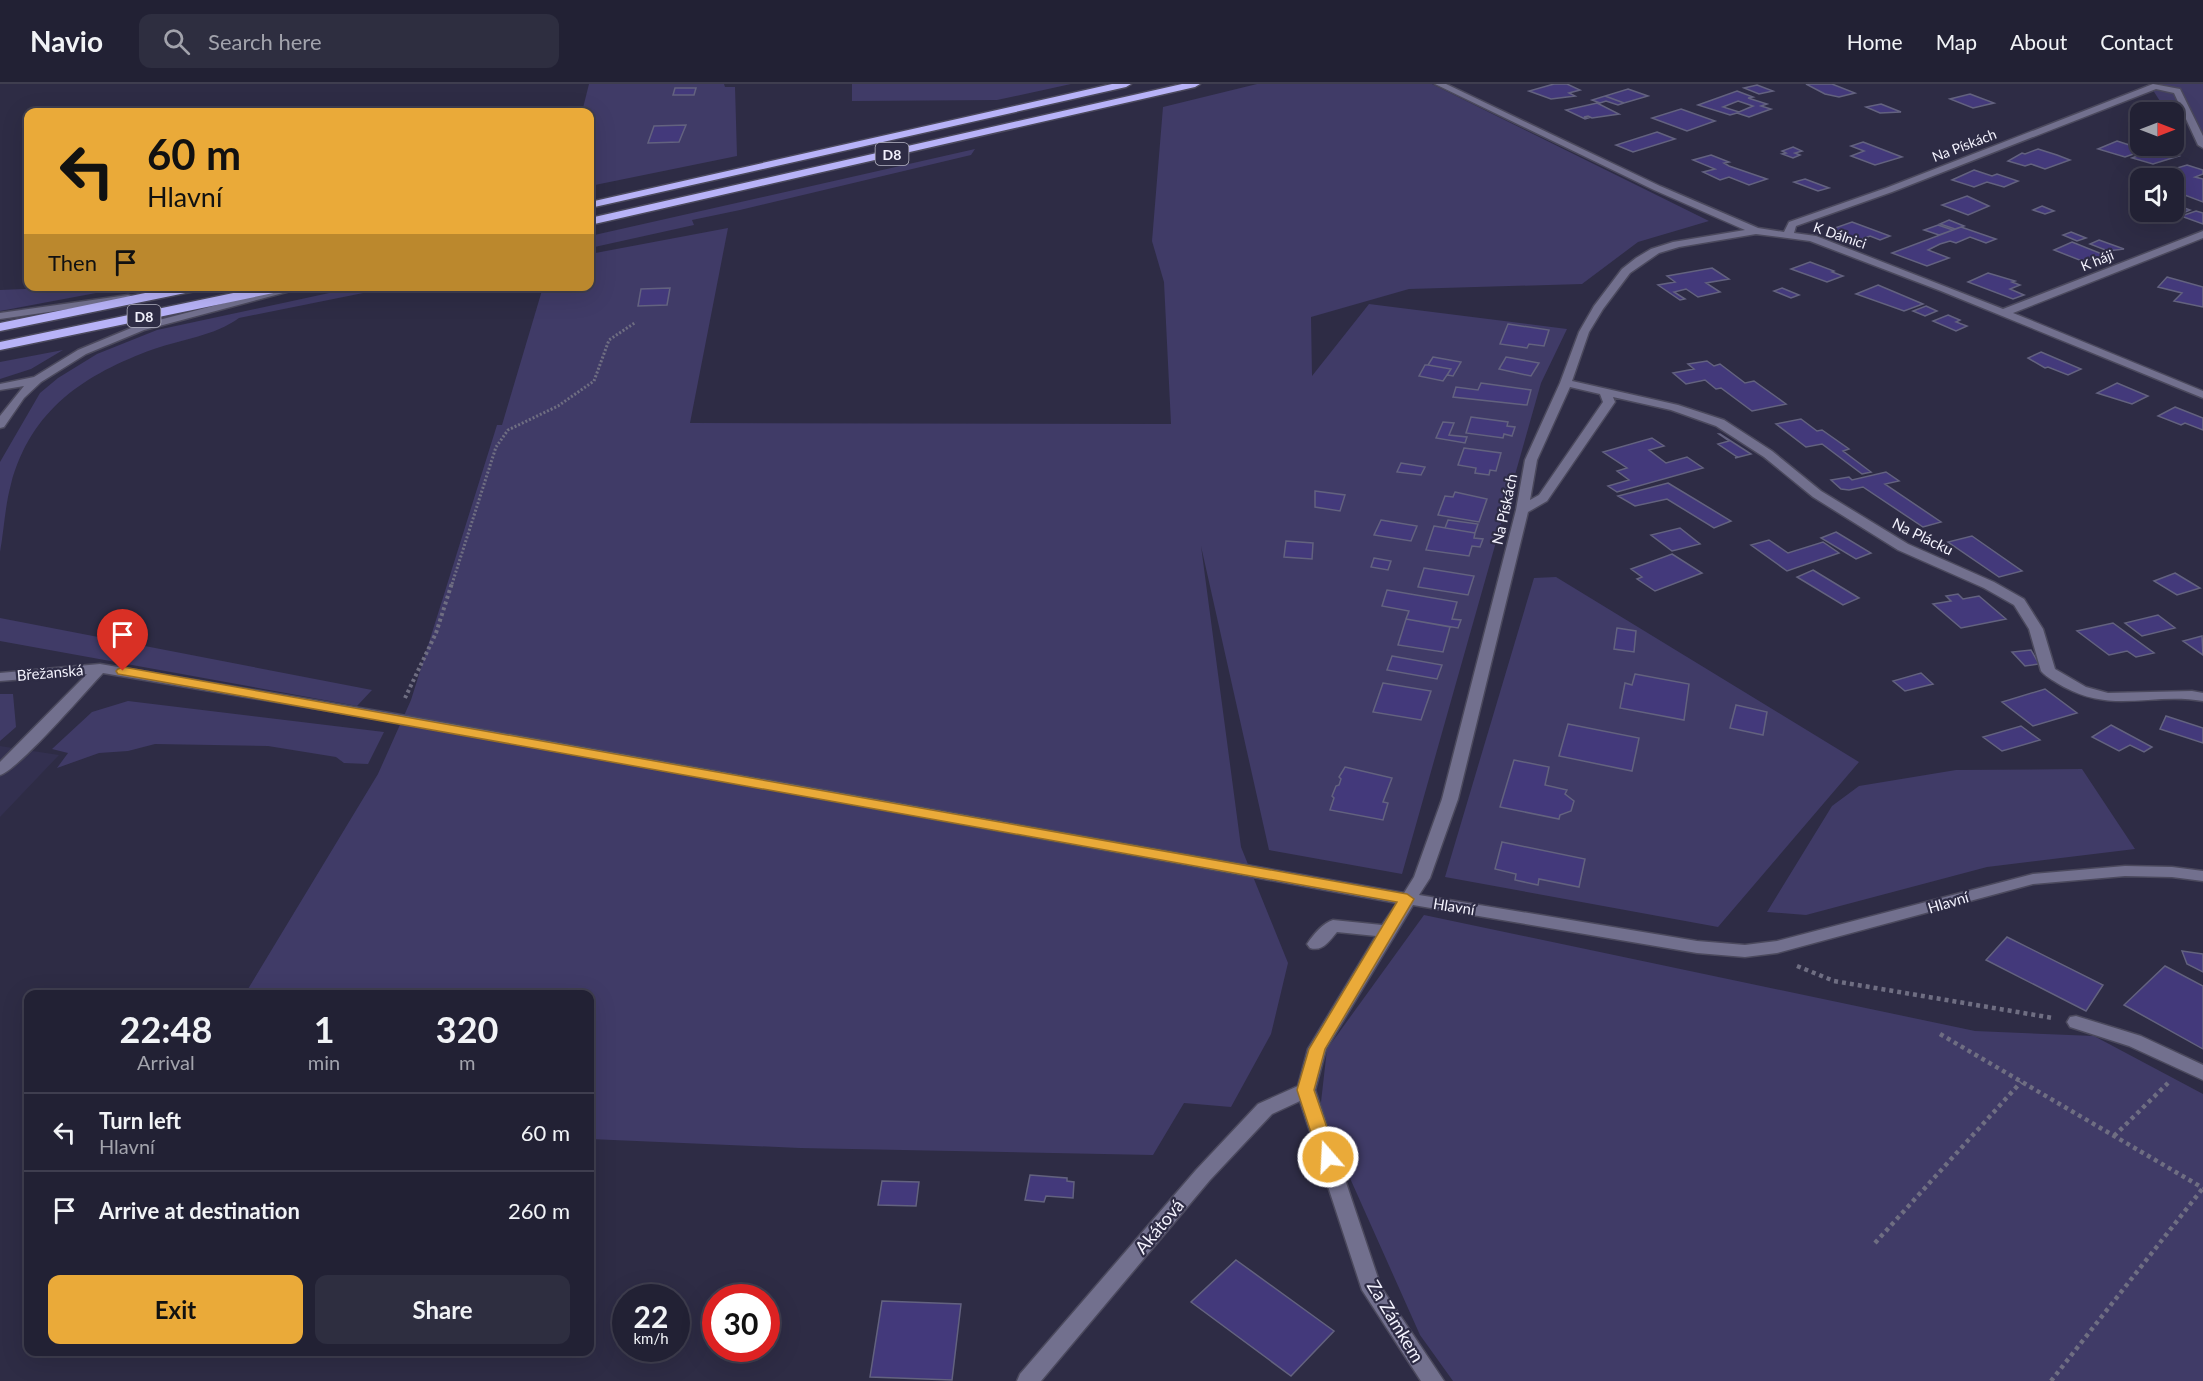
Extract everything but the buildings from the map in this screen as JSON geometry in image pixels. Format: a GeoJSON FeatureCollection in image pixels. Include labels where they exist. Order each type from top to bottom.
{"type":"FeatureCollection","features":[{"type":"Feature","properties":{"kind":"highway","name":"D8"},"geometry":{"type":"LineString","coordinates":[[594,204],[1126,84]]}},
{"type":"Feature","properties":{"kind":"highway","name":"D8"},"geometry":{"type":"LineString","coordinates":[[594,221],[1195,84]]}},
{"type":"Feature","properties":{"kind":"highway","name":"D8"},"geometry":{"type":"LineString","coordinates":[[0,327],[179,291]]}},
{"type":"Feature","properties":{"kind":"highway","name":"D8"},"geometry":{"type":"LineString","coordinates":[[0,346],[264,291]]}},
{"type":"Feature","properties":{"kind":"street","name":"K Dálnici"},"geometry":{"type":"LineString","coordinates":[[1439,84],[1657,188],[1756,231],[1788,234],[1824,242],[2203,395]]}},
{"type":"Feature","properties":{"kind":"street","name":"Na Pískách"},"geometry":{"type":"LineString","coordinates":[[1788,234],[1792,224],[1889,190],[2155,87],[2177,92],[2203,145]]}},
{"type":"Feature","properties":{"kind":"street","name":"Na Pískách"},"geometry":{"type":"LineString","coordinates":[[1407,899],[1422,878],[1450,799],[1522,510],[1531,460],[1566,383],[1584,332],[1598,308],[1626,271],[1655,251],[1677,244],[1756,231]]}},
{"type":"Feature","properties":{"kind":"street","name":"K háji"},"geometry":{"type":"LineString","coordinates":[[2002,313],[2203,234]]}},
{"type":"Feature","properties":{"kind":"street"},"geometry":{"type":"LineString","coordinates":[[0,316],[177,291]]}},
{"type":"Feature","properties":{"kind":"street"},"geometry":{"type":"LineString","coordinates":[[0,424],[21,396],[38,380],[82,352],[140,328],[284,291]]}},
{"type":"Feature","properties":{"kind":"street"},"geometry":{"type":"LineString","coordinates":[[0,387],[38,380]]}},
{"type":"Feature","properties":{"kind":"street","name":"Na Plácku"},"geometry":{"type":"LineString","coordinates":[[1566,383],[1674,407],[1720,423],[1768,454],[1816,494],[1903,547],[1989,585],[2019,602],[2036,629],[2048,671],[2079,690],[2116,699],[2171,693],[2203,697]]}},
{"type":"Feature","properties":{"kind":"street"},"geometry":{"type":"LineString","coordinates":[[1522,510],[1543,498],[1586,438],[1609,402],[1605,392]]}},
{"type":"Feature","properties":{"kind":"street"},"geometry":{"type":"LineString","coordinates":[[0,770],[24,749],[100,668]]}},
{"type":"Feature","properties":{"kind":"street","name":"Hlavní"},"geometry":{"type":"LineString","coordinates":[[100,668],[395,718],[1407,899],[1697,947],[1730,950],[1777,947],[2033,879],[2125,871],[2203,876]]}},
{"type":"Feature","properties":{"kind":"street","name":"Břežanská"},"geometry":{"type":"LineString","coordinates":[[0,677],[100,668]]}},
{"type":"Feature","properties":{"kind":"street"},"geometry":{"type":"LineString","coordinates":[[1306,1090],[1317,1049],[1407,899]]}},
{"type":"Feature","properties":{"kind":"street"},"geometry":{"type":"LineString","coordinates":[[1316,944],[1333,926],[1387,931]]}},
{"type":"Feature","properties":{"kind":"street"},"geometry":{"type":"LineString","coordinates":[[2076,1022],[2135,1041],[2203,1073]]}},
{"type":"Feature","properties":{"kind":"street","name":"Akátová"},"geometry":{"type":"LineString","coordinates":[[1028,1381],[1203,1175],[1265,1109],[1306,1090]]}},
{"type":"Feature","properties":{"kind":"street","name":"Za Zámkem"},"geometry":{"type":"LineString","coordinates":[[1306,1090],[1372,1290],[1433,1381]]}},
{"type":"Feature","properties":{"kind":"path"},"geometry":{"type":"LineString","coordinates":[[395,718],[436,633],[496,447],[508,430],[558,406],[594,381],[609,340],[636,322]]}},
{"type":"Feature","properties":{"kind":"path"},"geometry":{"type":"LineString","coordinates":[[1757,950],[1834,981],[2076,1022]]}},
{"type":"Feature","properties":{"kind":"path"},"geometry":{"type":"LineString","coordinates":[[1940,1034],[2203,1188],[2051,1381]]}},
{"type":"Feature","properties":{"kind":"path"},"geometry":{"type":"LineString","coordinates":[[2114,1136],[2186,1064]]}},
{"type":"Feature","properties":{"kind":"path"},"geometry":{"type":"LineString","coordinates":[[1875,1243],[2021,1082]]}},
{"type":"Feature","properties":{"kind":"shaded area"},"geometry":{"type":"Polygon","coordinates":[[[589,84],[724,84],[725,87],[735,87],[737,156],[594,185],[594,108],[583,108],[589,84]]]}},
{"type":"Feature","properties":{"kind":"shaded area"},"geometry":{"type":"Polygon","coordinates":[[[852,84],[1071,84],[997,100],[852,101],[852,84]]]}},
{"type":"Feature","properties":{"kind":"shaded area"},"geometry":{"type":"Polygon","coordinates":[[[1257,84],[1432,84],[1709,221],[1638,242],[1582,284],[1409,289],[1311,317],[1312,376],[1369,304],[1567,329],[1541,383],[1402,874],[1269,850],[1201,546],[1241,847],[1288,963],[1271,1034],[1231,1107],[1184,1103],[1153,1155],[800,1148],[594,1139],[594,990],[247,990],[378,774],[411,700],[497,425],[502,425],[542,291],[594,291],[594,253],[728,228],[690,423],[1171,424],[1164,282],[1152,241],[1163,107],[1257,84]],[[1286,541],[1284,557],[1312,559],[1313,543],[1286,541]]]}},
{"type":"Feature","properties":{"kind":"shaded area"},"geometry":{"type":"Polygon","coordinates":[[[2149,84],[2203,84],[2203,134],[2200,129],[2184,120],[2184,102],[2161,102],[2149,84]]]}},
{"type":"Feature","properties":{"kind":"shaded area"},"geometry":{"type":"Polygon","coordinates":[[[975,149],[971,155],[692,220],[694,225],[594,247],[594,235],[975,149]]]}},
{"type":"Feature","properties":{"kind":"shaded area"},"geometry":{"type":"Polygon","coordinates":[[[0,290],[88,291],[96,293],[0,311],[0,290]]]}},
{"type":"Feature","properties":{"kind":"shaded area"},"geometry":{"type":"Polygon","coordinates":[[[338,291],[373,291],[239,318],[209,333],[129,359],[84,383],[47,415],[32,435],[20,458],[9,492],[0,552],[0,462],[40,393],[58,378],[97,354],[157,330],[338,291]]]}},
{"type":"Feature","properties":{"kind":"shaded area"},"geometry":{"type":"Polygon","coordinates":[[[63,350],[31,369],[0,379],[0,362],[63,350]]]}},
{"type":"Feature","properties":{"kind":"shaded area"},"geometry":{"type":"Polygon","coordinates":[[[1556,577],[1859,762],[1718,927],[1445,877],[1534,578],[1556,577]]]}},
{"type":"Feature","properties":{"kind":"shaded area"},"geometry":{"type":"Polygon","coordinates":[[[0,618],[372,690],[357,706],[0,641],[0,618]]]}},
{"type":"Feature","properties":{"kind":"shaded area"},"geometry":{"type":"Polygon","coordinates":[[[0,694],[13,694],[16,727],[0,741],[0,694]]]}},
{"type":"Feature","properties":{"kind":"shaded area"},"geometry":{"type":"Polygon","coordinates":[[[128,701],[384,732],[368,764],[344,763],[336,757],[268,746],[155,744],[128,751],[99,753],[57,768],[68,753],[52,749],[92,712],[128,701]]]}},
{"type":"Feature","properties":{"kind":"shaded area"},"geometry":{"type":"Polygon","coordinates":[[[0,746],[59,755],[0,817],[0,746]]]}},
{"type":"Feature","properties":{"kind":"shaded area"},"geometry":{"type":"Polygon","coordinates":[[[2082,769],[2135,849],[1987,867],[1806,915],[1767,912],[1832,806],[1859,786],[1956,770],[2082,769]]]}},
{"type":"Feature","properties":{"kind":"shaded area"},"geometry":{"type":"Polygon","coordinates":[[[1424,915],[1975,1031],[2094,1036],[2203,1094],[2203,1381],[1453,1381],[1420,1335],[1320,1111],[1327,1049],[1424,915]]]}},
{"type":"Feature","properties":{"kind":"route"},"geometry":{"type":"LineString","coordinates":[[123,671],[1407,899],[1317,1049],[1306,1090],[1328,1157]]}}]}
